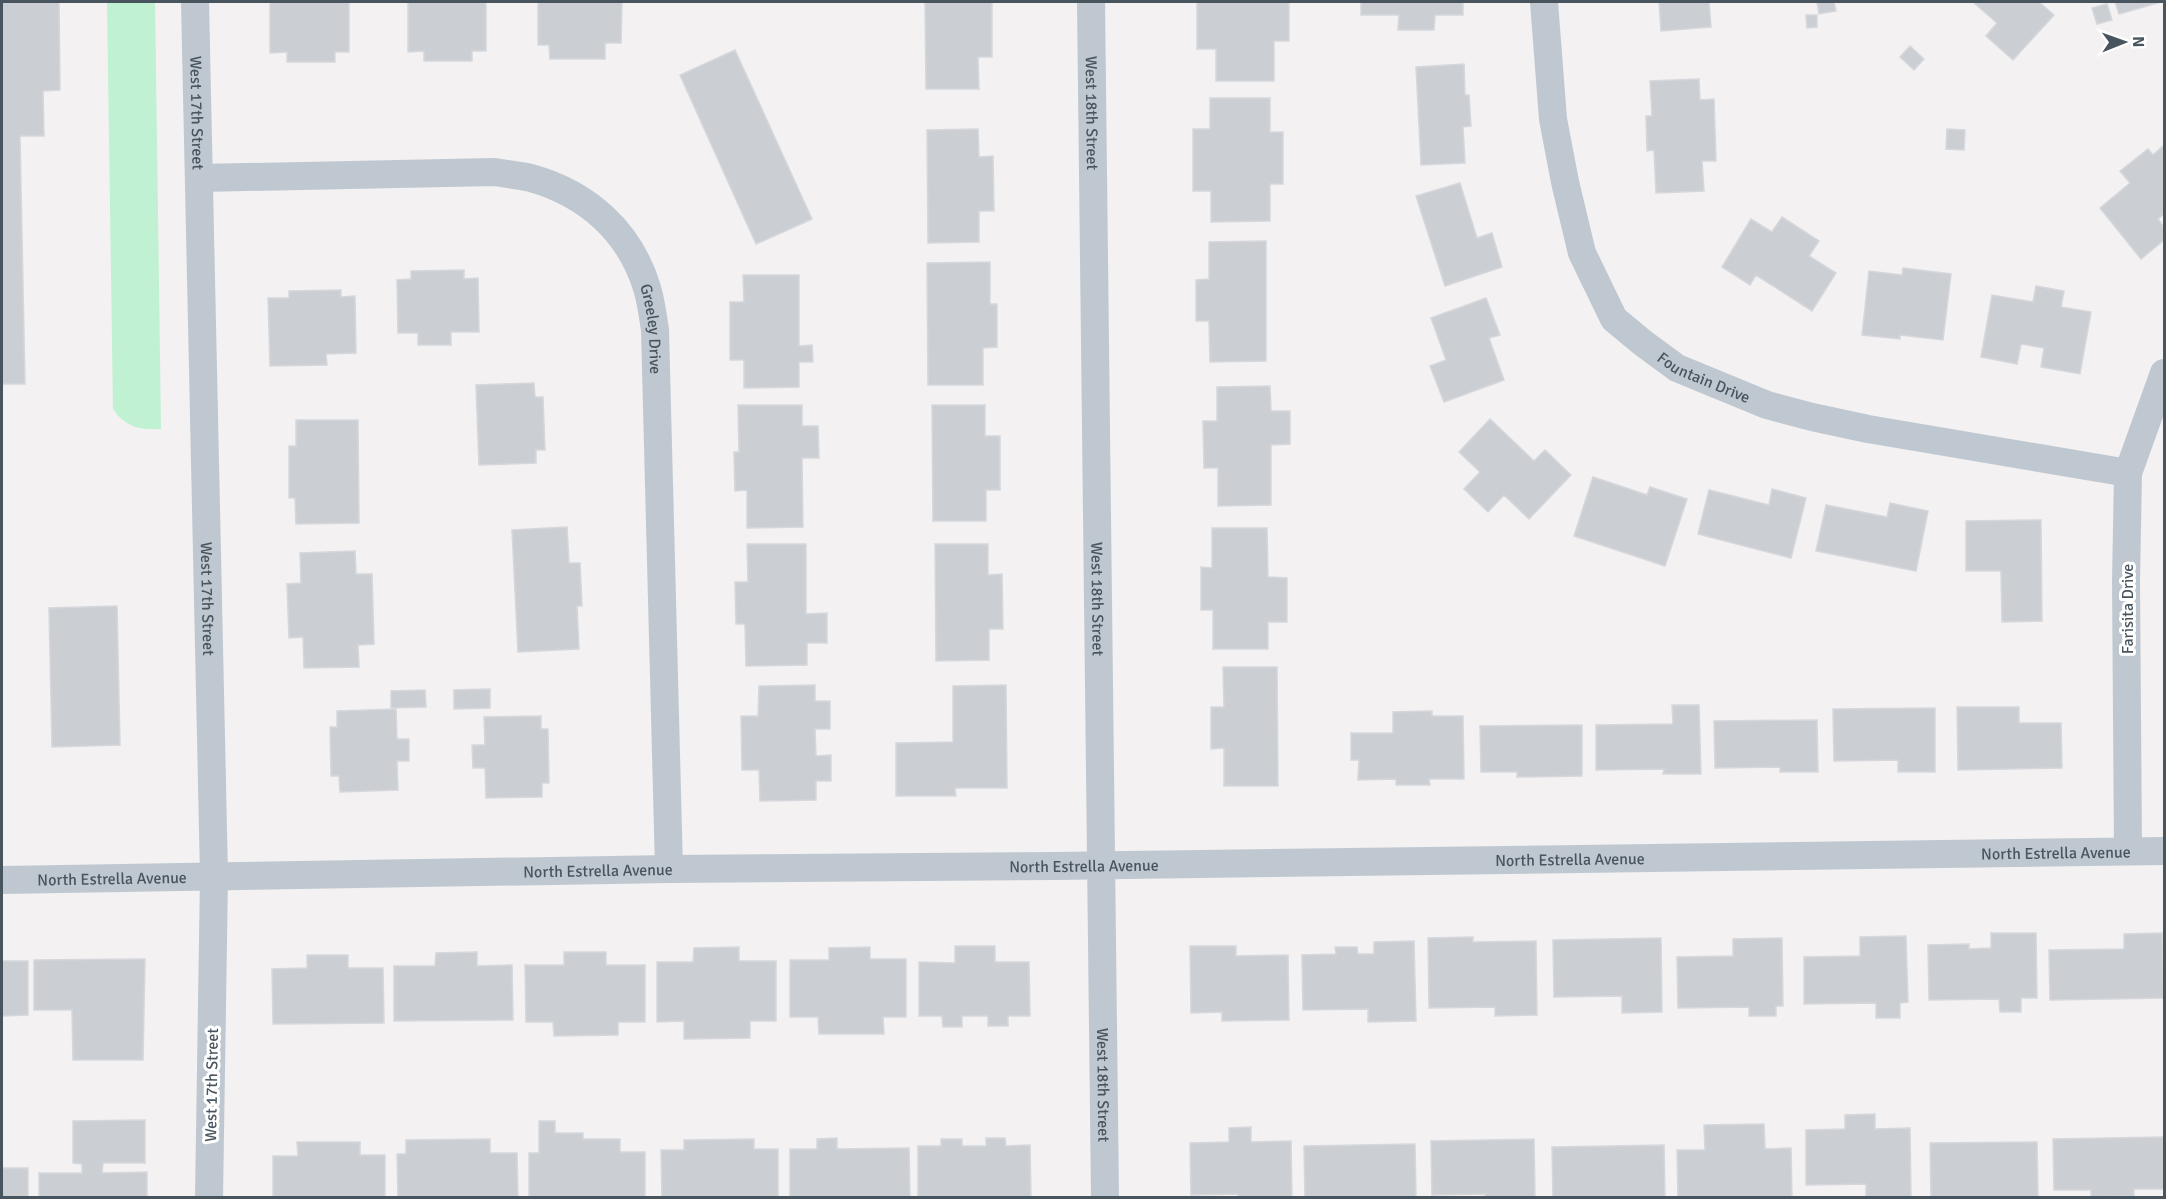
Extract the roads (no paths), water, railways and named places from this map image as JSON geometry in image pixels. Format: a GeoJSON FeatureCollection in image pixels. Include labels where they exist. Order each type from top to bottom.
{"type":"FeatureCollection","features":[{"type":"Feature","properties":{"kind":"street","name":"West 17th Street"},"geometry":{"type":"LineString","coordinates":[[195,2],[214,876],[209,1197]]}},
{"type":"Feature","properties":{"kind":"street","name":"West 18th Street"},"geometry":{"type":"LineString","coordinates":[[1091,2],[1105,1197]]}},
{"type":"Feature","properties":{"kind":"street","name":"Fountain Drive"},"geometry":{"type":"LineString","coordinates":[[1544,2],[1553,119],[1564,182],[1582,253],[1614,319],[1643,343],[1677,368],[1767,405],[1880,432],[2128,473]]}},
{"type":"Feature","properties":{"kind":"street","name":"Greeley Drive"},"geometry":{"type":"LineString","coordinates":[[200,178],[494,172],[531,178],[581,198],[620,235],[637,260],[648,290],[655,330],[669,868]]}},
{"type":"Feature","properties":{"kind":"street","name":"Farisita Drive"},"geometry":{"type":"LineString","coordinates":[[2128,851],[2126,593],[2128,473],[2164,373]]}},
{"type":"Feature","properties":{"kind":"street","name":"North Estrella Avenue"},"geometry":{"type":"LineString","coordinates":[[2,879],[669,868],[1101,865],[2164,851]]}}]}
